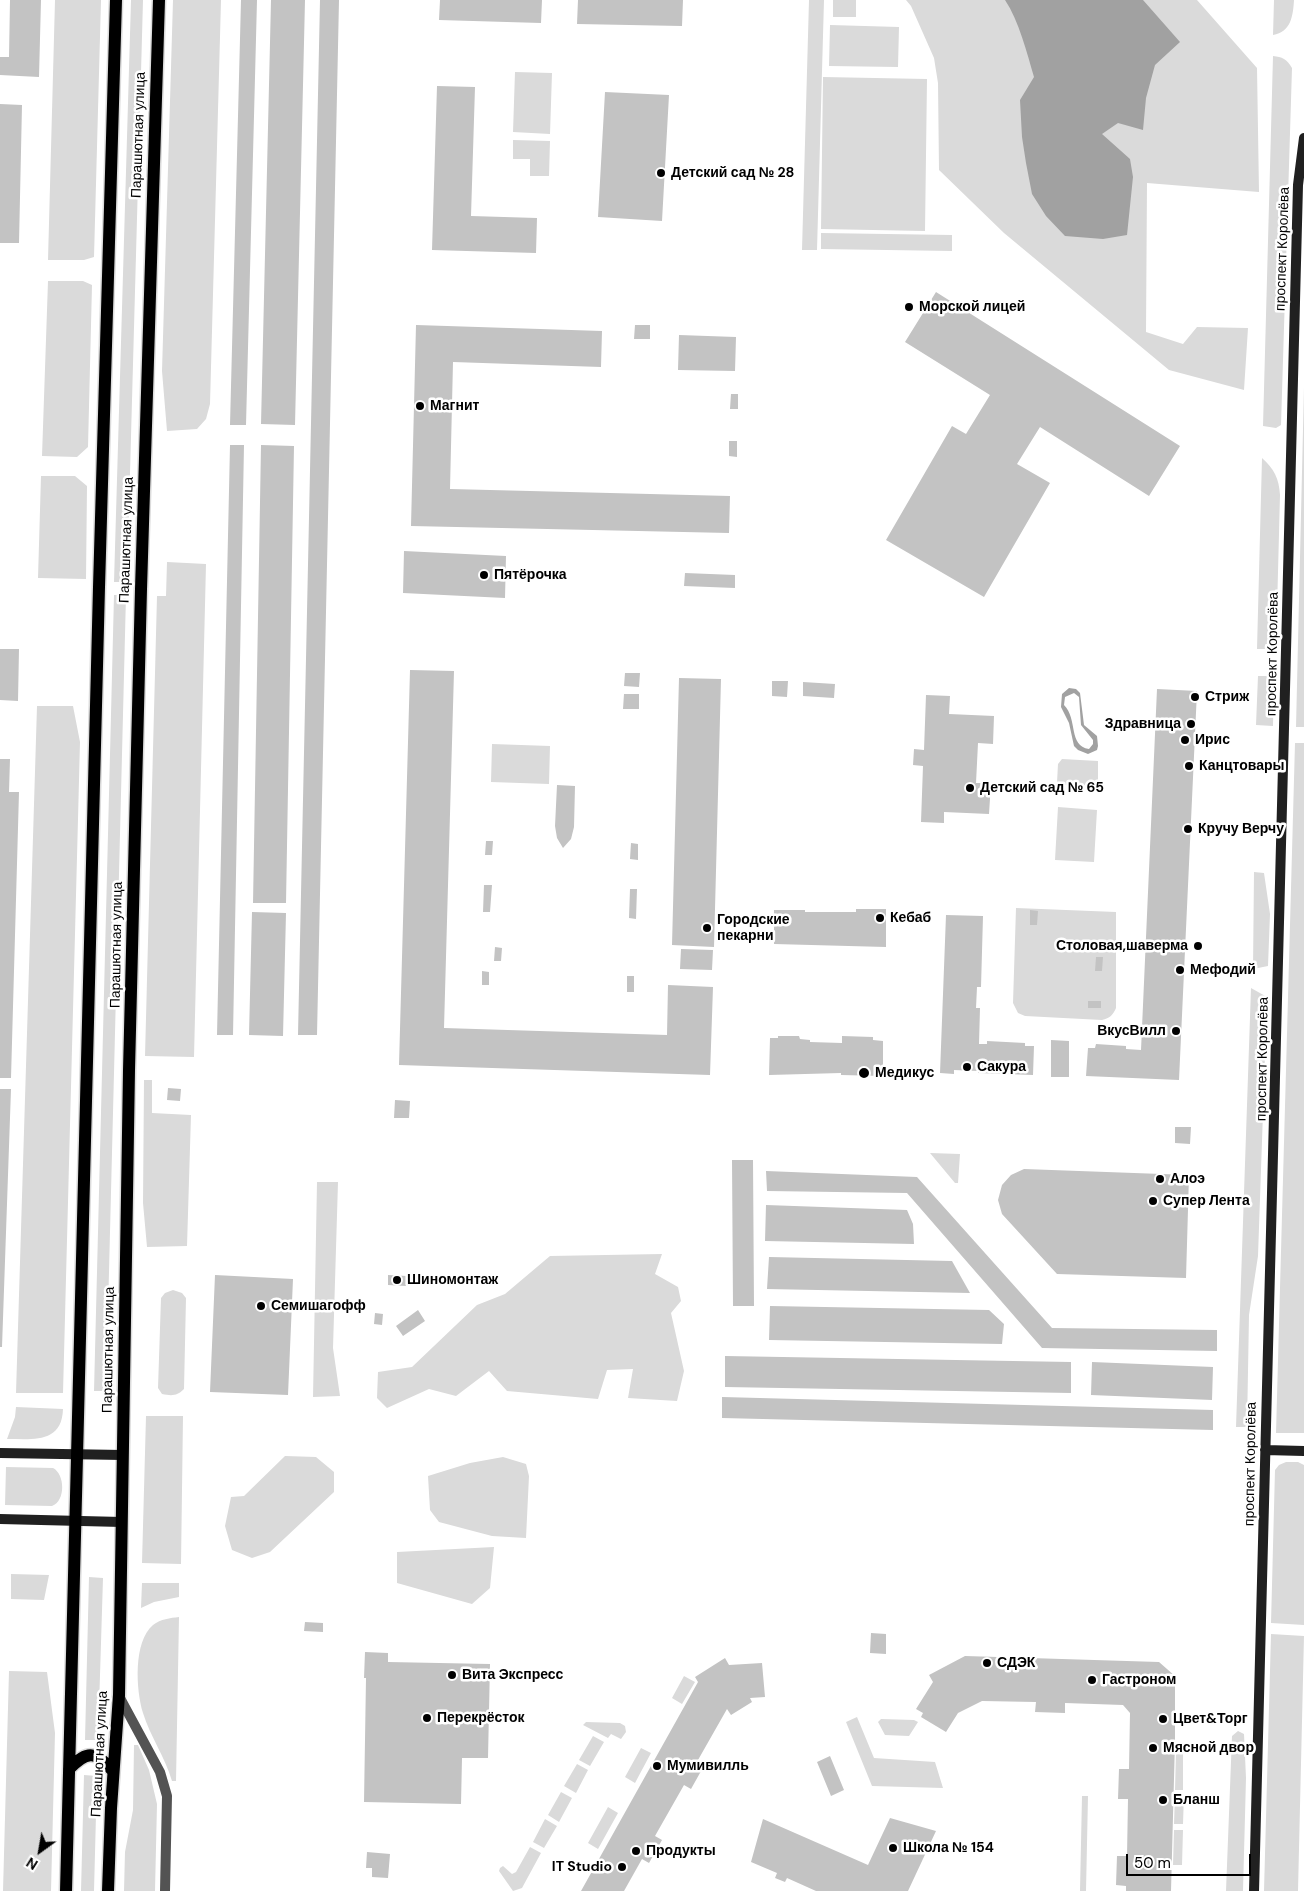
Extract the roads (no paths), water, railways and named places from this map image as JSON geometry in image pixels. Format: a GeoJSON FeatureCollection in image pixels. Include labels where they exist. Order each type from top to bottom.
{"type":"FeatureCollection","features":[{"type":"Feature","properties":{"kind":"main road","name":"Парашютная улица"},"geometry":{"type":"LineString","coordinates":[[66,1891],[74,1521],[116,0]]}},
{"type":"Feature","properties":{"kind":"main road","name":"Парашютная улица"},"geometry":{"type":"LineString","coordinates":[[108,1891],[119,1695],[129,1079],[158,0]]}},
{"type":"Feature","properties":{"kind":"main road"},"geometry":{"type":"LineString","coordinates":[[69,1769],[84,1756],[90,1754],[98,1756],[114,1771]]}},
{"type":"Feature","properties":{"kind":"street","name":"проспект Королёва"},"geometry":{"type":"LineString","coordinates":[[1254,1891],[1298,185],[1304,138]]}},
{"type":"Feature","properties":{"kind":"street"},"geometry":{"type":"LineString","coordinates":[[1265,1450],[1304,1451]]}},
{"type":"Feature","properties":{"kind":"street"},"geometry":{"type":"LineString","coordinates":[[0,1454],[123,1455]]}},
{"type":"Feature","properties":{"kind":"street"},"geometry":{"type":"LineString","coordinates":[[0,1519],[122,1522]]}},
{"type":"Feature","properties":{"kind":"street"},"geometry":{"type":"LineString","coordinates":[[119,1695],[160,1772],[167,1796],[165,1891]]}},
{"type":"Feature","properties":{"kind":"place","name":"Детский сад № 28"},"geometry":{"type":"Point","coordinates":[661,173]}},
{"type":"Feature","properties":{"kind":"place","name":"Морской лицей"},"geometry":{"type":"Point","coordinates":[909,307]}},
{"type":"Feature","properties":{"kind":"place","name":"Магнит"},"geometry":{"type":"Point","coordinates":[420,406]}},
{"type":"Feature","properties":{"kind":"place","name":"Пятёрочка"},"geometry":{"type":"Point","coordinates":[484,575]}},
{"type":"Feature","properties":{"kind":"place","name":"Стриж"},"geometry":{"type":"Point","coordinates":[1195,697]}},
{"type":"Feature","properties":{"kind":"place","name":"Здравница"},"geometry":{"type":"Point","coordinates":[1191,724]}},
{"type":"Feature","properties":{"kind":"place","name":"Ирис"},"geometry":{"type":"Point","coordinates":[1185,740]}},
{"type":"Feature","properties":{"kind":"place","name":"Канцтовары"},"geometry":{"type":"Point","coordinates":[1189,766]}},
{"type":"Feature","properties":{"kind":"place","name":"Детский сад № 65"},"geometry":{"type":"Point","coordinates":[970,788]}},
{"type":"Feature","properties":{"kind":"place","name":"Кручу Верчу"},"geometry":{"type":"Point","coordinates":[1188,829]}},
{"type":"Feature","properties":{"kind":"place","name":"Кебаб"},"geometry":{"type":"Point","coordinates":[880,918]}},
{"type":"Feature","properties":{"kind":"place","name":"Городские пекарни"},"geometry":{"type":"Point","coordinates":[707,928]}},
{"type":"Feature","properties":{"kind":"place","name":"Столовая,шаверма"},"geometry":{"type":"Point","coordinates":[1198,946]}},
{"type":"Feature","properties":{"kind":"place","name":"Мефодий"},"geometry":{"type":"Point","coordinates":[1180,970]}},
{"type":"Feature","properties":{"kind":"place","name":"ВкусВилл"},"geometry":{"type":"Point","coordinates":[1176,1031]}},
{"type":"Feature","properties":{"kind":"place","name":"Сакура"},"geometry":{"type":"Point","coordinates":[967,1067]}},
{"type":"Feature","properties":{"kind":"place","name":"Медикус"},"geometry":{"type":"Point","coordinates":[864,1073]}},
{"type":"Feature","properties":{"kind":"place","name":"Алоэ"},"geometry":{"type":"Point","coordinates":[1160,1179]}},
{"type":"Feature","properties":{"kind":"place","name":"Супер Лента"},"geometry":{"type":"Point","coordinates":[1153,1201]}},
{"type":"Feature","properties":{"kind":"place","name":"Шиномонтаж"},"geometry":{"type":"Point","coordinates":[397,1280]}},
{"type":"Feature","properties":{"kind":"place","name":"Семишагофф"},"geometry":{"type":"Point","coordinates":[261,1306]}},
{"type":"Feature","properties":{"kind":"place","name":"СДЭК"},"geometry":{"type":"Point","coordinates":[987,1663]}},
{"type":"Feature","properties":{"kind":"place","name":"Вита Экспресс"},"geometry":{"type":"Point","coordinates":[452,1675]}},
{"type":"Feature","properties":{"kind":"place","name":"Гастроном"},"geometry":{"type":"Point","coordinates":[1092,1680]}},
{"type":"Feature","properties":{"kind":"place","name":"Перекрёсток"},"geometry":{"type":"Point","coordinates":[427,1718]}},
{"type":"Feature","properties":{"kind":"place","name":"Цвет&Торг"},"geometry":{"type":"Point","coordinates":[1163,1719]}},
{"type":"Feature","properties":{"kind":"place","name":"Мясной двор"},"geometry":{"type":"Point","coordinates":[1153,1748]}},
{"type":"Feature","properties":{"kind":"place","name":"Мумивилль"},"geometry":{"type":"Point","coordinates":[657,1766]}},
{"type":"Feature","properties":{"kind":"place","name":"Бланш"},"geometry":{"type":"Point","coordinates":[1163,1800]}},
{"type":"Feature","properties":{"kind":"place","name":"Школа № 154"},"geometry":{"type":"Point","coordinates":[893,1848]}},
{"type":"Feature","properties":{"kind":"place","name":"Продукты"},"geometry":{"type":"Point","coordinates":[636,1851]}},
{"type":"Feature","properties":{"kind":"place","name":"IT Studio"},"geometry":{"type":"Point","coordinates":[622,1867]}}]}
